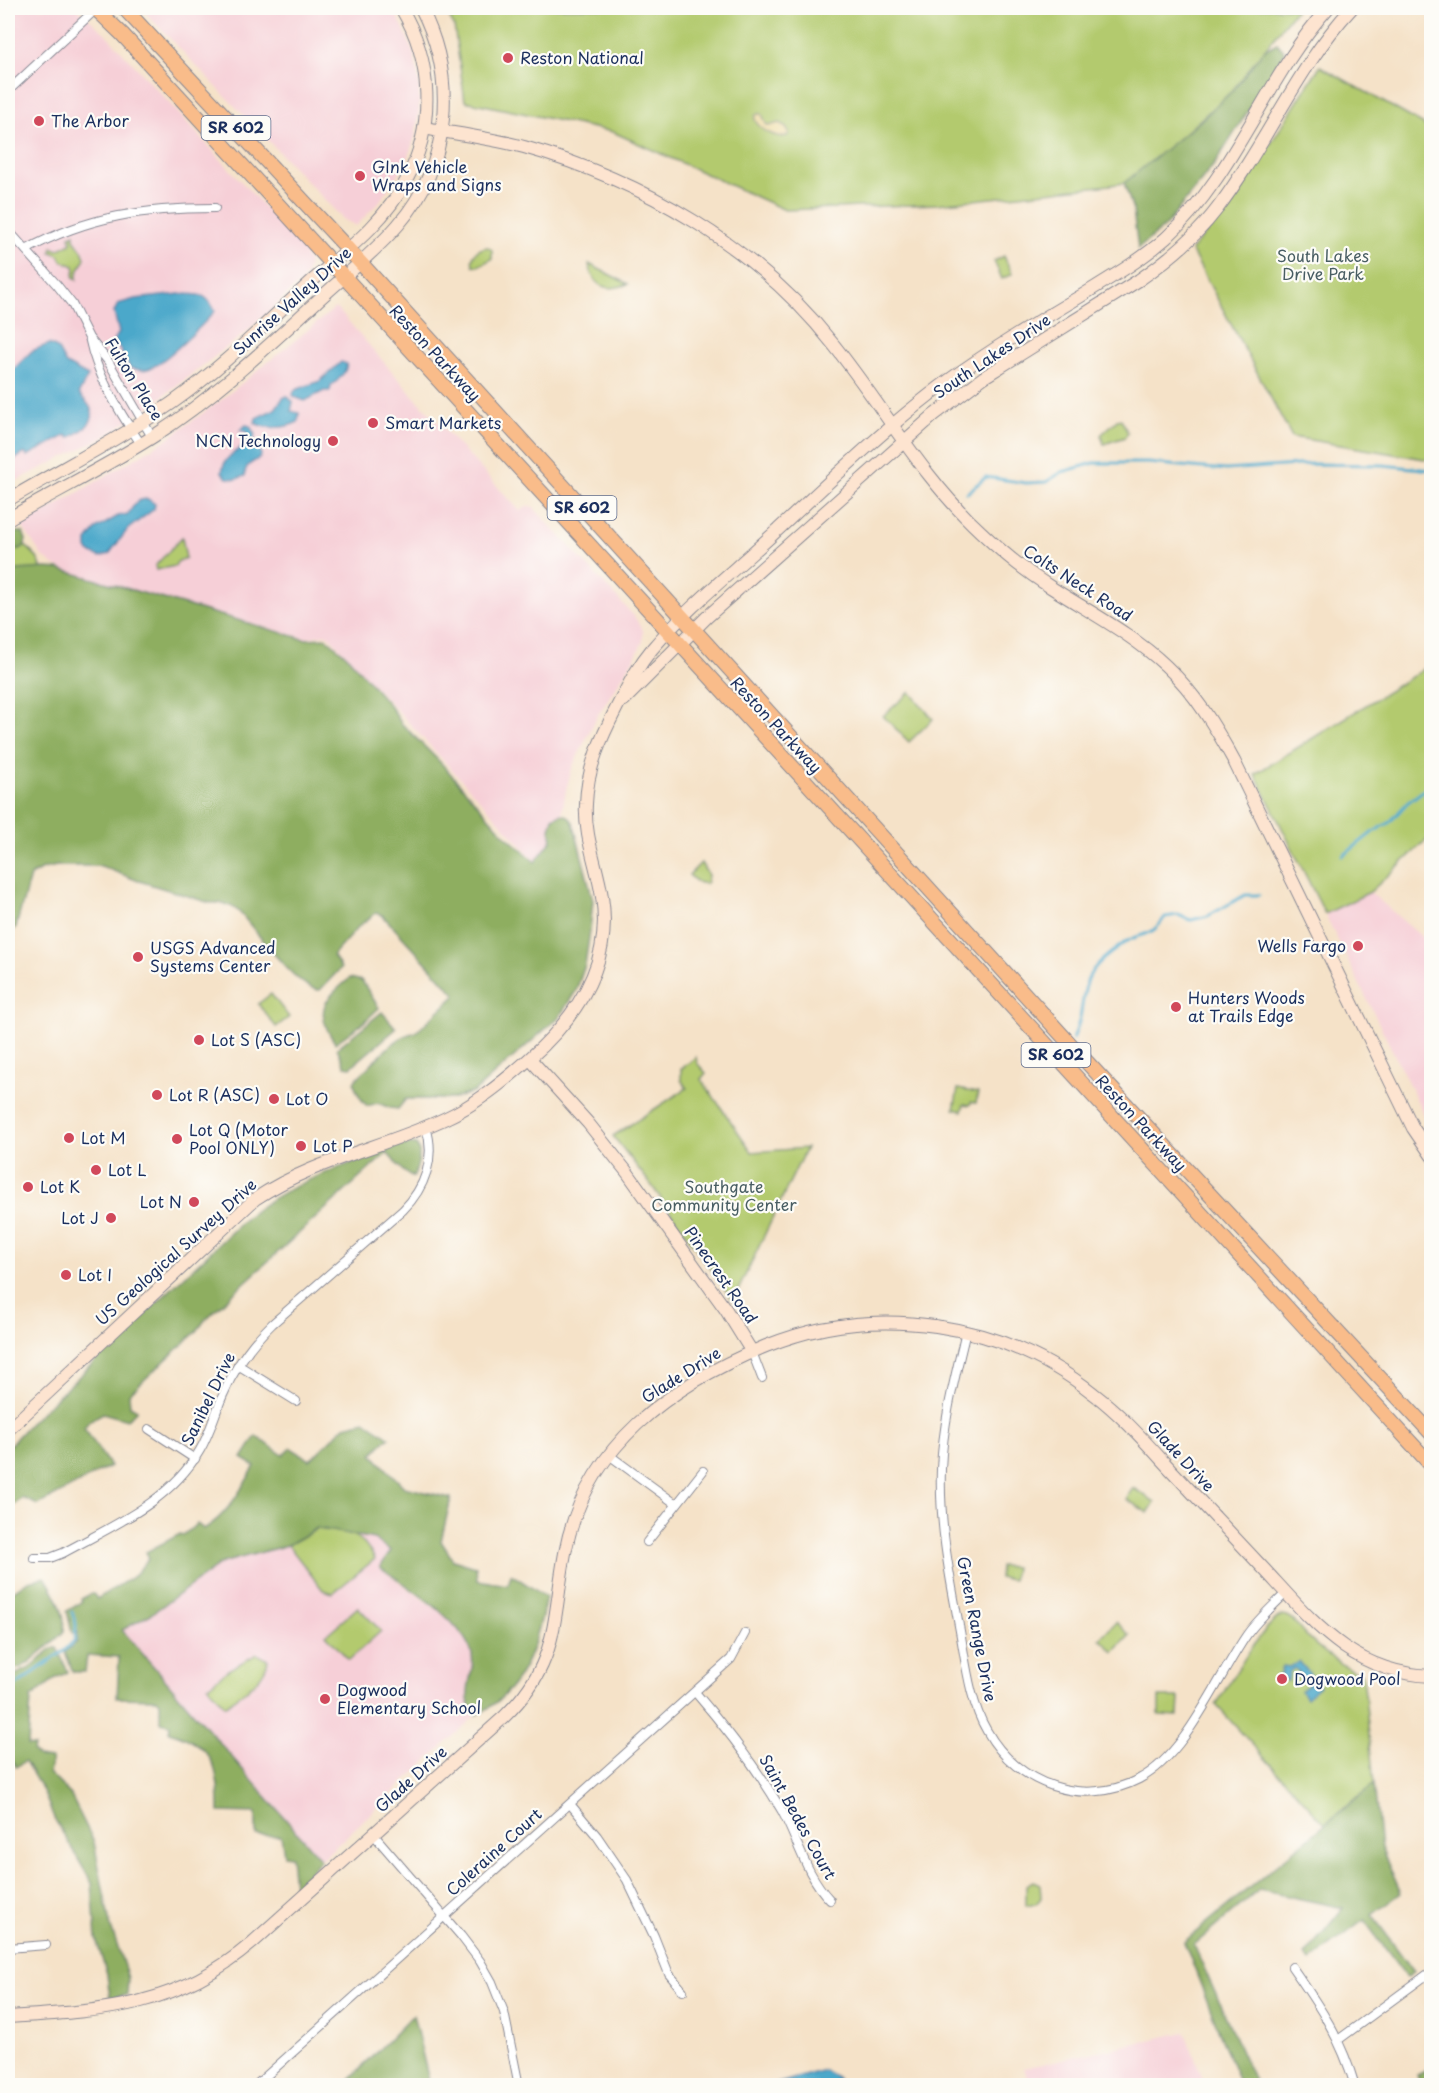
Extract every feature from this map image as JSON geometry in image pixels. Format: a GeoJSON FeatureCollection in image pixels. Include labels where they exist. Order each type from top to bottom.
{"type":"FeatureCollection","features":[{"type":"Feature","properties":{"kind":"main road","name":"Reston Parkway"},"geometry":{"type":"LineString","coordinates":[[96,8],[1431,1466]]}},
{"type":"Feature","properties":{"kind":"main road","name":"Reston Parkway"},"geometry":{"type":"LineString","coordinates":[[124,8],[348,249],[1064,1037],[1431,1434]]}},
{"type":"Feature","properties":{"kind":"street"},"geometry":{"type":"LineString","coordinates":[[8,92],[96,8]]}},
{"type":"Feature","properties":{"kind":"street","name":"Sunrise Valley Drive"},"geometry":{"type":"LineString","coordinates":[[8,500],[173,402],[208,375],[348,249],[381,216],[402,188],[418,154],[424,128],[427,92],[424,63],[416,38],[401,8]]}},
{"type":"Feature","properties":{"kind":"street","name":"Sunrise Valley Drive"},"geometry":{"type":"LineString","coordinates":[[8,519],[153,437],[197,406],[230,380],[360,263],[397,226],[412,207],[430,173],[442,131],[444,98],[441,64],[433,33],[421,8]]}},
{"type":"Feature","properties":{"kind":"street","name":"South Lakes Drive"},"geometry":{"type":"LineString","coordinates":[[426,1127],[467,1108],[530,1059],[576,1010],[590,984],[603,935],[604,909],[588,835],[586,803],[588,780],[598,746],[637,668],[668,632],[893,426],[968,367],[1109,279],[1157,246],[1196,206],[1223,168],[1300,44],[1328,8]]}},
{"type":"Feature","properties":{"kind":"street","name":"South Lakes Drive"},"geometry":{"type":"LineString","coordinates":[[617,707],[694,630],[904,441],[976,383],[1118,295],[1175,253],[1216,210],[1323,42],[1352,8]]}},
{"type":"Feature","properties":{"kind":"street","name":"Colts Neck Road"},"geometry":{"type":"LineString","coordinates":[[424,128],[516,145],[580,165],[649,195],[699,224],[753,264],[813,320],[952,503],[995,545],[1050,587],[1119,629],[1175,675],[1199,703],[1234,761],[1413,1128],[1431,1156]]}},
{"type":"Feature","properties":{"kind":"street"},"geometry":{"type":"LineString","coordinates":[[26,250],[74,227],[110,217],[144,211],[215,208]]}},
{"type":"Feature","properties":{"kind":"street","name":"Fulton Place"},"geometry":{"type":"LineString","coordinates":[[8,230],[62,291],[89,338],[108,361],[153,437]]}},
{"type":"Feature","properties":{"kind":"street"},"geometry":{"type":"LineString","coordinates":[[1109,279],[1118,295]]}},
{"type":"Feature","properties":{"kind":"street","name":"Fulton Place"},"geometry":{"type":"LineString","coordinates":[[89,338],[96,361],[141,444]]}},
{"type":"Feature","properties":{"kind":"street","name":"Pinecrest Road"},"geometry":{"type":"LineString","coordinates":[[530,1059],[588,1123],[639,1187],[726,1310],[753,1352],[762,1378]]}},
{"type":"Feature","properties":{"kind":"street","name":"Sanibel Drive"},"geometry":{"type":"LineString","coordinates":[[34,1558],[55,1557],[143,1509],[170,1490],[195,1459],[204,1443],[225,1389],[238,1365],[263,1333],[415,1197],[429,1162],[426,1127]]}},
{"type":"Feature","properties":{"kind":"street","name":"US Geological Survey Drive"},"geometry":{"type":"LineString","coordinates":[[8,1430],[255,1199],[295,1175],[426,1127]]}},
{"type":"Feature","properties":{"kind":"street","name":"Glade Drive"},"geometry":{"type":"LineString","coordinates":[[8,2017],[95,2011],[130,2005],[151,1999],[203,1976],[239,1954],[374,1835],[518,1703],[545,1660],[553,1635],[566,1550],[574,1519],[589,1486],[609,1455],[630,1430],[656,1407],[712,1373],[753,1352],[796,1335],[856,1324],[907,1323],[966,1332],[999,1341],[1037,1357],[1064,1372],[1097,1396],[1144,1440],[1324,1632],[1350,1653],[1373,1664],[1396,1671],[1431,1676]]}},
{"type":"Feature","properties":{"kind":"street","name":"Green Range Drive"},"geometry":{"type":"LineString","coordinates":[[966,1332],[944,1432],[941,1472],[944,1534],[975,1703],[985,1729],[1012,1764],[1038,1781],[1063,1790],[1078,1792],[1109,1790],[1131,1783],[1152,1772],[1182,1741],[1247,1634],[1286,1593]]}},
{"type":"Feature","properties":{"kind":"street"},"geometry":{"type":"LineString","coordinates":[[238,1365],[296,1401]]}},
{"type":"Feature","properties":{"kind":"street"},"geometry":{"type":"LineString","coordinates":[[149,1429],[195,1459]]}},
{"type":"Feature","properties":{"kind":"street"},"geometry":{"type":"LineString","coordinates":[[609,1455],[676,1504]]}},
{"type":"Feature","properties":{"kind":"street"},"geometry":{"type":"LineString","coordinates":[[647,1542],[703,1471]]}},
{"type":"Feature","properties":{"kind":"street","name":"Coleraine Court"},"geometry":{"type":"LineString","coordinates":[[255,2085],[731,1659],[745,1633]]}},
{"type":"Feature","properties":{"kind":"street","name":"Saint Bedes Court"},"geometry":{"type":"LineString","coordinates":[[695,1692],[726,1727],[756,1768],[784,1815],[813,1880],[831,1900]]}},
{"type":"Feature","properties":{"kind":"street"},"geometry":{"type":"LineString","coordinates":[[570,1804],[597,1836],[627,1880],[654,1936],[669,1974],[683,1991]]}},
{"type":"Feature","properties":{"kind":"street"},"geometry":{"type":"LineString","coordinates":[[374,1835],[469,1945],[496,1990],[508,2026],[519,2085]]}},
{"type":"Feature","properties":{"kind":"street"},"geometry":{"type":"LineString","coordinates":[[8,1948],[46,1945]]}},
{"type":"Feature","properties":{"kind":"street"},"geometry":{"type":"LineString","coordinates":[[1292,1967],[1323,2012],[1338,2040],[1355,2085]]}},
{"type":"Feature","properties":{"kind":"street"},"geometry":{"type":"LineString","coordinates":[[1338,2040],[1431,1971]]}},
{"type":"Feature","properties":{"kind":"shaded area"},"geometry":{"type":"Polygon","coordinates":[[[8,8],[76,8],[104,32],[302,248],[309,263],[302,281],[244,334],[150,406],[104,437],[8,485],[8,8]]]}},
{"type":"Feature","properties":{"kind":"shaded area"},"geometry":{"type":"Polygon","coordinates":[[[141,8],[392,8],[403,27],[414,55],[419,83],[419,111],[415,137],[404,165],[380,201],[356,226],[343,219],[141,8]]]}},
{"type":"Feature","properties":{"kind":"shaded area"},"geometry":{"type":"Polygon","coordinates":[[[335,308],[520,511],[527,506],[533,507],[634,616],[643,630],[643,641],[635,657],[596,718],[572,768],[557,841],[536,861],[327,634],[305,638],[67,571],[55,566],[42,556],[22,526],[164,441],[221,400],[335,308]]]}},
{"type":"Feature","properties":{"kind":"shaded area"},"geometry":{"type":"Polygon","coordinates":[[[1370,892],[1431,945],[1431,1129],[1325,914],[1370,892]]]}},
{"type":"Feature","properties":{"kind":"shaded area","name":"Dogwood Elementary School"},"geometry":{"type":"Polygon","coordinates":[[[317,1528],[374,1539],[391,1551],[380,1568],[452,1621],[470,1648],[473,1661],[467,1690],[469,1708],[476,1715],[321,1860],[122,1630],[151,1614],[222,1563],[287,1545],[317,1528]]]}},
{"type":"Feature","properties":{"kind":"shaded area"},"geometry":{"type":"Polygon","coordinates":[[[1185,2032],[1205,2085],[1030,2085],[1024,2068],[1185,2032]]]}},
{"type":"Feature","properties":{"kind":"green space"},"geometry":{"type":"Polygon","coordinates":[[[444,8],[1297,8],[1233,90],[1164,152],[1124,183],[937,204],[785,210],[613,132],[465,101],[454,26],[444,8]]]}},
{"type":"Feature","properties":{"kind":"green space"},"geometry":{"type":"Polygon","coordinates":[[[1277,43],[1285,52],[1216,162],[1167,224],[1138,249],[1133,210],[1124,183],[1199,122],[1233,90],[1264,50],[1277,43]]]}},
{"type":"Feature","properties":{"kind":"green space","name":"South Lakes Drive Park"},"geometry":{"type":"Polygon","coordinates":[[[1320,66],[1431,129],[1431,460],[1292,437],[1191,250],[1227,207],[1320,66]]]}},
{"type":"Feature","properties":{"kind":"green space"},"geometry":{"type":"Polygon","coordinates":[[[74,234],[74,239],[85,258],[77,274],[77,280],[73,276],[74,266],[62,261],[59,255],[51,252],[52,247],[58,250],[71,243],[70,236],[74,234]]]}},
{"type":"Feature","properties":{"kind":"green space"},"geometry":{"type":"Polygon","coordinates":[[[488,247],[492,250],[492,259],[478,266],[473,265],[472,261],[476,253],[488,247]]]}},
{"type":"Feature","properties":{"kind":"green space"},"geometry":{"type":"Polygon","coordinates":[[[1004,256],[1012,274],[1002,279],[994,261],[1004,256]]]}},
{"type":"Feature","properties":{"kind":"green space"},"geometry":{"type":"Polygon","coordinates":[[[589,264],[628,284],[614,288],[602,286],[594,278],[589,264]]]}},
{"type":"Feature","properties":{"kind":"green space"},"geometry":{"type":"Polygon","coordinates":[[[1121,419],[1128,433],[1125,437],[1104,444],[1101,435],[1121,419]]]}},
{"type":"Feature","properties":{"kind":"green space"},"geometry":{"type":"Polygon","coordinates":[[[23,532],[26,540],[24,547],[8,553],[8,533],[23,532]]]}},
{"type":"Feature","properties":{"kind":"green space"},"geometry":{"type":"Polygon","coordinates":[[[182,537],[186,558],[177,562],[175,566],[156,570],[155,566],[182,537]]]}},
{"type":"Feature","properties":{"kind":"green space"},"geometry":{"type":"Polygon","coordinates":[[[22,544],[35,555],[42,571],[8,589],[8,546],[22,544]]]}},
{"type":"Feature","properties":{"kind":"green space"},"geometry":{"type":"Polygon","coordinates":[[[59,569],[304,639],[326,638],[348,657],[391,707],[401,723],[442,764],[506,836],[535,862],[552,840],[550,829],[553,818],[561,814],[568,816],[573,822],[593,900],[585,965],[576,991],[559,1017],[474,1092],[453,1099],[406,1099],[398,1109],[378,1103],[367,1106],[356,1089],[354,1082],[358,1077],[393,1044],[408,1034],[415,1033],[456,995],[382,915],[376,913],[359,926],[333,955],[341,968],[320,990],[311,988],[300,981],[234,908],[136,880],[101,866],[57,866],[42,869],[30,876],[16,927],[8,938],[8,576],[17,570],[59,569]]]}},
{"type":"Feature","properties":{"kind":"green space"},"geometry":{"type":"Polygon","coordinates":[[[1424,669],[1432,680],[1431,836],[1370,892],[1325,914],[1255,774],[1424,669]]]}},
{"type":"Feature","properties":{"kind":"green space"},"geometry":{"type":"Polygon","coordinates":[[[910,692],[933,719],[909,742],[883,716],[910,692]]]}},
{"type":"Feature","properties":{"kind":"green space"},"geometry":{"type":"Polygon","coordinates":[[[701,863],[708,875],[705,884],[697,882],[689,875],[701,863]]]}},
{"type":"Feature","properties":{"kind":"green space"},"geometry":{"type":"Polygon","coordinates":[[[350,978],[362,981],[379,1008],[362,1024],[335,1043],[324,1022],[324,1006],[350,978]]]}},
{"type":"Feature","properties":{"kind":"green space"},"geometry":{"type":"Polygon","coordinates":[[[271,994],[289,1017],[276,1027],[258,1004],[271,994]]]}},
{"type":"Feature","properties":{"kind":"green space"},"geometry":{"type":"Polygon","coordinates":[[[382,1012],[396,1029],[351,1067],[345,1066],[337,1048],[382,1012]]]}},
{"type":"Feature","properties":{"kind":"green space","name":"Southgate Community Center"},"geometry":{"type":"Polygon","coordinates":[[[696,1057],[697,1063],[706,1073],[701,1079],[752,1152],[806,1148],[733,1301],[652,1186],[613,1136],[687,1088],[681,1080],[681,1069],[696,1057]]]}},
{"type":"Feature","properties":{"kind":"green space"},"geometry":{"type":"Polygon","coordinates":[[[958,1089],[978,1093],[976,1103],[964,1104],[962,1111],[954,1109],[958,1089]]]}},
{"type":"Feature","properties":{"kind":"green space"},"geometry":{"type":"Polygon","coordinates":[[[416,1145],[419,1152],[414,1177],[404,1172],[387,1153],[242,1285],[205,1320],[197,1331],[129,1394],[130,1406],[137,1410],[127,1420],[103,1413],[89,1421],[84,1428],[110,1466],[38,1505],[22,1498],[8,1510],[8,1447],[30,1423],[247,1217],[264,1204],[300,1184],[397,1146],[416,1145]]]}},
{"type":"Feature","properties":{"kind":"green space"},"geometry":{"type":"Polygon","coordinates":[[[365,1421],[389,1437],[372,1454],[404,1487],[451,1498],[441,1541],[453,1560],[476,1567],[477,1580],[508,1585],[511,1574],[546,1597],[532,1649],[525,1665],[506,1694],[492,1706],[476,1715],[468,1699],[472,1665],[470,1648],[463,1636],[442,1613],[380,1567],[391,1551],[374,1539],[317,1528],[288,1545],[222,1563],[151,1614],[122,1630],[321,1860],[294,1887],[291,1856],[284,1855],[281,1836],[256,1835],[256,1813],[219,1812],[218,1783],[211,1761],[196,1744],[169,1732],[170,1724],[160,1722],[160,1702],[157,1699],[117,1698],[119,1657],[87,1655],[85,1672],[73,1672],[65,1652],[77,1642],[78,1632],[72,1633],[67,1611],[82,1602],[81,1599],[93,1593],[97,1599],[134,1576],[149,1558],[146,1552],[180,1534],[183,1535],[197,1524],[204,1529],[213,1523],[233,1501],[255,1466],[242,1458],[256,1436],[283,1455],[291,1448],[310,1460],[345,1426],[365,1421]]]}},
{"type":"Feature","properties":{"kind":"green space"},"geometry":{"type":"Polygon","coordinates":[[[1133,1488],[1155,1502],[1148,1513],[1126,1499],[1133,1488]]]}},
{"type":"Feature","properties":{"kind":"green space"},"geometry":{"type":"Polygon","coordinates":[[[317,1529],[345,1533],[358,1538],[364,1542],[375,1559],[333,1593],[323,1590],[288,1545],[317,1529]]]}},
{"type":"Feature","properties":{"kind":"green space"},"geometry":{"type":"Polygon","coordinates":[[[1000,1566],[1015,1567],[1013,1580],[999,1578],[1000,1566]]]}},
{"type":"Feature","properties":{"kind":"green space"},"geometry":{"type":"Polygon","coordinates":[[[45,1577],[62,1610],[64,1631],[28,1663],[8,1673],[8,1595],[28,1581],[45,1577]]]}},
{"type":"Feature","properties":{"kind":"green space"},"geometry":{"type":"Polygon","coordinates":[[[358,1607],[381,1631],[349,1660],[326,1635],[358,1607]]]}},
{"type":"Feature","properties":{"kind":"green space"},"geometry":{"type":"Polygon","coordinates":[[[1282,1615],[1292,1619],[1324,1652],[1363,1675],[1374,1784],[1325,1824],[1216,1705],[1255,1643],[1282,1615]]]}},
{"type":"Feature","properties":{"kind":"green space"},"geometry":{"type":"Polygon","coordinates":[[[1116,1622],[1130,1635],[1114,1652],[1100,1639],[1116,1622]]]}},
{"type":"Feature","properties":{"kind":"green space"},"geometry":{"type":"Polygon","coordinates":[[[52,1648],[57,1648],[68,1672],[56,1678],[31,1698],[28,1745],[34,1746],[33,1752],[39,1757],[52,1759],[49,1773],[70,1794],[94,1842],[110,1924],[128,1978],[127,1995],[110,1998],[107,1975],[96,1939],[92,1883],[54,1818],[43,1791],[25,1761],[16,1767],[8,1754],[8,1681],[12,1676],[30,1668],[52,1648]]]}},
{"type":"Feature","properties":{"kind":"green space"},"geometry":{"type":"Polygon","coordinates":[[[257,1654],[268,1660],[266,1668],[257,1681],[225,1706],[208,1686],[228,1670],[257,1654]]]}},
{"type":"Feature","properties":{"kind":"green space"},"geometry":{"type":"Polygon","coordinates":[[[1159,1697],[1179,1697],[1178,1716],[1159,1715],[1159,1697]]]}},
{"type":"Feature","properties":{"kind":"green space"},"geometry":{"type":"Polygon","coordinates":[[[1374,1784],[1381,1848],[1401,1893],[1372,1915],[1414,1972],[1407,1978],[1364,1920],[1310,1961],[1305,1955],[1343,1908],[1259,1890],[1194,1945],[1256,2085],[1240,2085],[1184,1942],[1374,1784]]]}},
{"type":"Feature","properties":{"kind":"green space"},"geometry":{"type":"Polygon","coordinates":[[[1033,1881],[1040,1884],[1041,1898],[1036,1904],[1026,1906],[1026,1885],[1033,1881]]]}},
{"type":"Feature","properties":{"kind":"green space"},"geometry":{"type":"Polygon","coordinates":[[[413,2015],[430,2085],[344,2085],[413,2015]]]}},
{"type":"Feature","properties":{"kind":"green space"},"geometry":{"type":"Polygon","coordinates":[[[1431,2068],[1431,2085],[1421,2085],[1417,2075],[1431,2068]]]}},
{"type":"Feature","properties":{"kind":"sand"},"geometry":{"type":"Polygon","coordinates":[[[762,114],[769,126],[779,123],[785,126],[789,133],[787,136],[774,135],[757,124],[755,116],[762,114]]]}},
{"type":"Feature","properties":{"kind":"water"},"geometry":{"type":"Polygon","coordinates":[[[180,294],[202,296],[209,300],[215,311],[163,360],[144,370],[130,368],[114,339],[119,333],[114,312],[118,304],[135,299],[180,294]]]}},
{"type":"Feature","properties":{"kind":"water"},"geometry":{"type":"Polygon","coordinates":[[[49,344],[57,348],[66,364],[88,376],[79,393],[91,409],[92,418],[86,427],[73,436],[69,438],[67,435],[27,456],[25,453],[8,463],[8,381],[13,376],[9,374],[32,351],[49,344]]]}},
{"type":"Feature","properties":{"kind":"water"},"geometry":{"type":"Polygon","coordinates":[[[341,362],[347,364],[345,370],[331,386],[330,391],[324,391],[305,401],[294,397],[295,390],[320,381],[341,362]]]}},
{"type":"Feature","properties":{"kind":"water"},"geometry":{"type":"Polygon","coordinates":[[[287,396],[293,402],[291,411],[299,413],[298,422],[276,427],[265,427],[255,423],[256,418],[275,409],[287,396]]]}},
{"type":"Feature","properties":{"kind":"water"},"geometry":{"type":"Polygon","coordinates":[[[246,425],[250,426],[255,435],[253,441],[259,447],[260,458],[247,467],[245,476],[236,479],[227,478],[222,472],[224,466],[229,457],[246,441],[247,432],[240,430],[246,425]]]}},
{"type":"Feature","properties":{"kind":"water"},"geometry":{"type":"Polygon","coordinates":[[[148,499],[155,504],[154,509],[128,529],[109,554],[100,557],[89,552],[87,541],[96,529],[118,516],[128,514],[138,501],[148,499]]]}},
{"type":"Feature","properties":{"kind":"water","name":"Dogwood Pool"},"geometry":{"type":"Polygon","coordinates":[[[1299,1661],[1320,1686],[1306,1698],[1301,1691],[1309,1684],[1295,1668],[1289,1672],[1288,1681],[1281,1679],[1278,1682],[1275,1678],[1282,1672],[1283,1666],[1290,1667],[1299,1661]]]}},
{"type":"Feature","properties":{"kind":"water"},"geometry":{"type":"Polygon","coordinates":[[[824,2070],[837,2077],[842,2085],[772,2085],[824,2070]]]}},
{"type":"Feature","properties":{"kind":"waterway"},"geometry":{"type":"LineString","coordinates":[[967,493],[986,477],[1026,483],[1046,482],[1062,472],[1094,463],[1148,463],[1226,470],[1312,464],[1383,465],[1432,470]]}},
{"type":"Feature","properties":{"kind":"waterway"},"geometry":{"type":"LineString","coordinates":[[1343,856],[1373,832],[1389,823],[1407,803],[1432,784]]}},
{"type":"Feature","properties":{"kind":"waterway"},"geometry":{"type":"LineString","coordinates":[[1073,1039],[1080,1019],[1088,978],[1096,966],[1112,952],[1127,941],[1152,931],[1165,917],[1178,915],[1191,920],[1208,916],[1245,895],[1259,895]]}},
{"type":"Feature","properties":{"kind":"waterway"},"geometry":{"type":"LineString","coordinates":[[8,1691],[65,1650],[75,1640],[76,1624],[72,1612]]}},
{"type":"Feature","properties":{"kind":"place","name":"Reston National"},"geometry":{"type":"Point","coordinates":[508,58]}},
{"type":"Feature","properties":{"kind":"place","name":"The Arbor"},"geometry":{"type":"Point","coordinates":[39,121]}},
{"type":"Feature","properties":{"kind":"place","name":"GInk Vehicle Wraps and Signs"},"geometry":{"type":"Point","coordinates":[360,176]}},
{"type":"Feature","properties":{"kind":"place","name":"Smart Markets"},"geometry":{"type":"Point","coordinates":[373,423]}},
{"type":"Feature","properties":{"kind":"place","name":"NCN Technology"},"geometry":{"type":"Point","coordinates":[333,441]}},
{"type":"Feature","properties":{"kind":"place","name":"Wells Fargo"},"geometry":{"type":"Point","coordinates":[1358,946]}},
{"type":"Feature","properties":{"kind":"place","name":"USGS Advanced Systems Center"},"geometry":{"type":"Point","coordinates":[138,957]}},
{"type":"Feature","properties":{"kind":"place","name":"Hunters Woods at Trails Edge"},"geometry":{"type":"Point","coordinates":[1176,1007]}},
{"type":"Feature","properties":{"kind":"place","name":"Lot S (ASC)"},"geometry":{"type":"Point","coordinates":[199,1040]}},
{"type":"Feature","properties":{"kind":"place","name":"Lot R (ASC)"},"geometry":{"type":"Point","coordinates":[157,1095]}},
{"type":"Feature","properties":{"kind":"place","name":"Lot O"},"geometry":{"type":"Point","coordinates":[274,1099]}},
{"type":"Feature","properties":{"kind":"place","name":"Lot M"},"geometry":{"type":"Point","coordinates":[69,1138]}},
{"type":"Feature","properties":{"kind":"place","name":"Lot Q (Motor Pool ONLY)"},"geometry":{"type":"Point","coordinates":[177,1139]}},
{"type":"Feature","properties":{"kind":"place","name":"Lot P"},"geometry":{"type":"Point","coordinates":[301,1146]}},
{"type":"Feature","properties":{"kind":"place","name":"Lot L"},"geometry":{"type":"Point","coordinates":[96,1170]}},
{"type":"Feature","properties":{"kind":"place","name":"Lot K"},"geometry":{"type":"Point","coordinates":[28,1187]}},
{"type":"Feature","properties":{"kind":"place","name":"Lot N"},"geometry":{"type":"Point","coordinates":[194,1202]}},
{"type":"Feature","properties":{"kind":"place","name":"Lot J"},"geometry":{"type":"Point","coordinates":[111,1218]}},
{"type":"Feature","properties":{"kind":"place","name":"Lot I"},"geometry":{"type":"Point","coordinates":[66,1275]}},
{"type":"Feature","properties":{"kind":"place","name":"Dogwood Pool"},"geometry":{"type":"Point","coordinates":[1282,1679]}},
{"type":"Feature","properties":{"kind":"place","name":"Dogwood Elementary School"},"geometry":{"type":"Point","coordinates":[325,1699]}}]}
